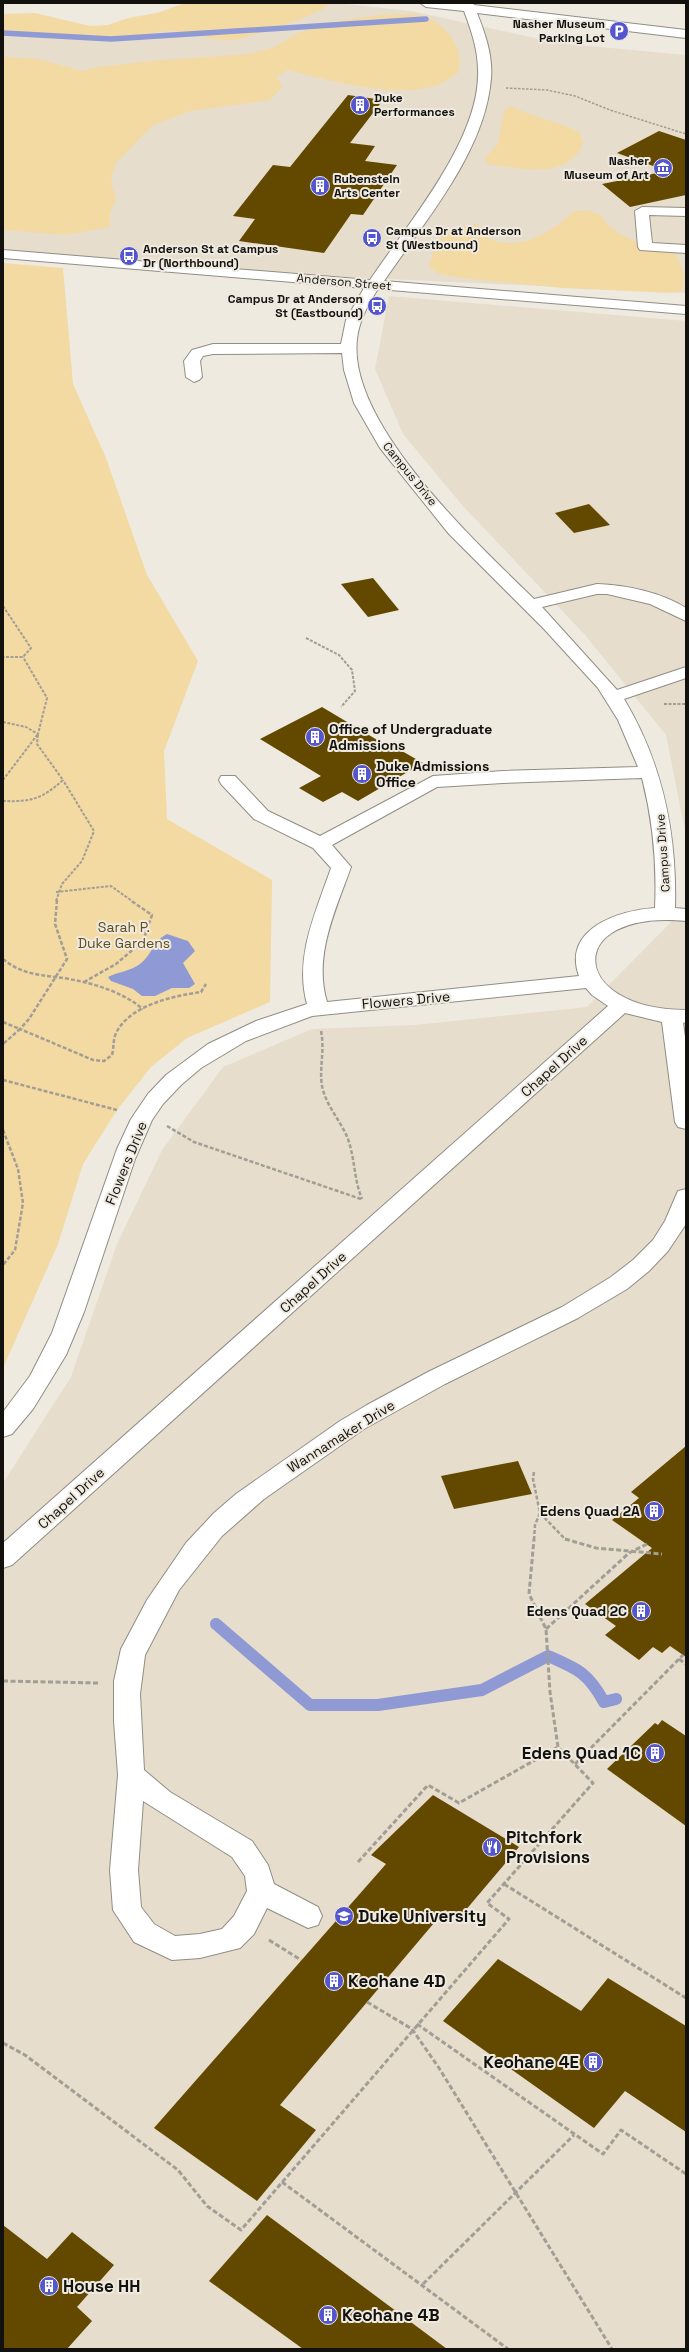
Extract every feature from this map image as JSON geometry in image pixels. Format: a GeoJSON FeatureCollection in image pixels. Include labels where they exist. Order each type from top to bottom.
{"type":"FeatureCollection","features":[{"type":"Feature","properties":{"kind":"street"},"geometry":{"type":"LineString","coordinates":[[426,3],[468,6],[686,34]]}},
{"type":"Feature","properties":{"kind":"street","name":"Campus Drive"},"geometry":{"type":"LineString","coordinates":[[468,6],[480,36],[484,56],[483,88],[476,125],[468,142],[427,208],[374,284],[352,324],[349,348],[360,402],[374,428],[460,535],[550,624],[612,696],[632,731],[649,772],[663,823],[667,877],[666,913]]}},
{"type":"Feature","properties":{"kind":"street"},"geometry":{"type":"LineString","coordinates":[[686,212],[642,211],[645,247],[686,249]]}},
{"type":"Feature","properties":{"kind":"street","name":"Anderson Street"},"geometry":{"type":"LineString","coordinates":[[3,254],[686,310]]}},
{"type":"Feature","properties":{"kind":"street"},"geometry":{"type":"LineString","coordinates":[[194,376],[192,361],[197,353],[213,349],[349,348]]}},
{"type":"Feature","properties":{"kind":"street"},"geometry":{"type":"LineString","coordinates":[[531,605],[597,589],[613,590],[657,602],[686,616]]}},
{"type":"Feature","properties":{"kind":"street"},"geometry":{"type":"LineString","coordinates":[[612,696],[628,693],[659,683],[686,672]]}},
{"type":"Feature","properties":{"kind":"street"},"geometry":{"type":"LineString","coordinates":[[320,844],[433,782],[503,777],[649,772]]}},
{"type":"Feature","properties":{"kind":"street"},"geometry":{"type":"LineString","coordinates":[[228,780],[261,815],[320,844],[341,867],[319,930],[312,981],[318,1016]]}},
{"type":"Feature","properties":{"kind":"street"},"geometry":{"type":"LineString","coordinates":[[686,915],[666,913],[639,915],[616,922],[598,933],[587,948],[584,965],[591,982],[604,995],[622,1005],[646,1014],[679,1016],[686,1122]]}},
{"type":"Feature","properties":{"kind":"street","name":"Flowers Drive"},"geometry":{"type":"LineString","coordinates":[[3,1428],[43,1375],[65,1327],[121,1169],[143,1118],[175,1080],[220,1046],[246,1032],[278,1018],[318,1016],[591,982]]}},
{"type":"Feature","properties":{"kind":"street","name":"Chapel Drive"},"geometry":{"type":"LineString","coordinates":[[3,1558],[622,1005]]}},
{"type":"Feature","properties":{"kind":"street","name":"Wannamaker Drive"},"geometry":{"type":"LineString","coordinates":[[261,1891],[244,1925],[230,1939],[200,1946],[172,1948],[144,1933],[127,1910],[124,1870],[131,1775],[126,1717],[129,1666],[137,1643],[163,1592],[175,1574],[214,1528],[264,1485],[355,1423],[447,1373],[558,1319],[611,1288],[643,1263],[664,1241],[676,1223],[686,1196]]}},
{"type":"Feature","properties":{"kind":"street"},"geometry":{"type":"LineString","coordinates":[[131,1775],[160,1800],[242,1848],[258,1873],[261,1891],[308,1916]]}},
{"type":"Feature","properties":{"kind":"path"},"geometry":{"type":"LineString","coordinates":[[483,88],[530,88],[561,92],[686,134]]}},
{"type":"Feature","properties":{"kind":"path"},"geometry":{"type":"LineString","coordinates":[[3,606],[31,648],[23,657],[3,657]]}},
{"type":"Feature","properties":{"kind":"path"},"geometry":{"type":"LineString","coordinates":[[306,638],[339,655],[352,670],[355,691],[341,707]]}},
{"type":"Feature","properties":{"kind":"path"},"geometry":{"type":"LineString","coordinates":[[3,1044],[29,1019],[67,959],[55,924],[57,892],[82,861],[94,831],[63,780],[37,744],[47,698],[23,657]]}},
{"type":"Feature","properties":{"kind":"path"},"geometry":{"type":"LineString","coordinates":[[3,722],[26,727],[38,734]]}},
{"type":"Feature","properties":{"kind":"path"},"geometry":{"type":"LineString","coordinates":[[3,780],[38,734]]}},
{"type":"Feature","properties":{"kind":"path"},"geometry":{"type":"LineString","coordinates":[[3,801],[29,802],[46,795],[63,780]]}},
{"type":"Feature","properties":{"kind":"path"},"geometry":{"type":"LineString","coordinates":[[57,892],[111,886],[152,915],[143,941],[116,964],[84,982]]}},
{"type":"Feature","properties":{"kind":"path"},"geometry":{"type":"LineString","coordinates":[[3,959],[20,971],[32,975],[84,982],[128,998],[143,1009]]}},
{"type":"Feature","properties":{"kind":"path"},"geometry":{"type":"LineString","coordinates":[[3,1022],[56,1044],[78,1051],[97,1061],[103,1062],[109,1060],[113,1054],[114,1036],[126,1020],[143,1009],[180,996],[201,992],[206,984]]}},
{"type":"Feature","properties":{"kind":"path"},"geometry":{"type":"LineString","coordinates":[[318,1016],[323,1038],[320,1075],[322,1087],[328,1106],[348,1140],[361,1198]]}},
{"type":"Feature","properties":{"kind":"path"},"geometry":{"type":"LineString","coordinates":[[3,1080],[118,1111]]}},
{"type":"Feature","properties":{"kind":"path"},"geometry":{"type":"LineString","coordinates":[[160,1124],[173,1128],[194,1142],[336,1192],[361,1198],[365,1201]]}},
{"type":"Feature","properties":{"kind":"path"},"geometry":{"type":"LineString","coordinates":[[3,1130],[18,1170],[23,1203],[15,1250],[3,1265]]}},
{"type":"Feature","properties":{"kind":"path"},"geometry":{"type":"LineString","coordinates":[[534,1472],[533,1479],[540,1513],[565,1539],[596,1548],[629,1553],[662,1554]]}},
{"type":"Feature","properties":{"kind":"path"},"geometry":{"type":"LineString","coordinates":[[3,2043],[25,2055],[178,2170],[207,2206],[240,2230],[412,2029],[509,1919],[487,1903],[593,1783],[558,1747],[550,1692],[545,1640],[546,1629],[529,1594],[535,1525],[540,1513]]}},
{"type":"Feature","properties":{"kind":"path"},"geometry":{"type":"LineString","coordinates":[[546,1629],[629,1553],[647,1544]]}},
{"type":"Feature","properties":{"kind":"path"},"geometry":{"type":"LineString","coordinates":[[575,1764],[683,1655]]}},
{"type":"Feature","properties":{"kind":"path"},"geometry":{"type":"LineString","coordinates":[[678,1660],[686,1664]]}},
{"type":"Feature","properties":{"kind":"path"},"geometry":{"type":"LineString","coordinates":[[3,1681],[128,1684]]}},
{"type":"Feature","properties":{"kind":"path"},"geometry":{"type":"LineString","coordinates":[[358,1862],[428,1784],[459,1803],[558,1747]]}},
{"type":"Feature","properties":{"kind":"path"},"geometry":{"type":"LineString","coordinates":[[504,1884],[686,1998]]}},
{"type":"Feature","properties":{"kind":"path"},"geometry":{"type":"LineString","coordinates":[[244,1925],[301,1960]]}},
{"type":"Feature","properties":{"kind":"path"},"geometry":{"type":"LineString","coordinates":[[367,2002],[412,2029],[439,2068],[612,2349]]}},
{"type":"Feature","properties":{"kind":"path"},"geometry":{"type":"LineString","coordinates":[[417,2024],[603,2154],[620,2130],[686,2174]]}},
{"type":"Feature","properties":{"kind":"path"},"geometry":{"type":"LineString","coordinates":[[423,2284],[574,2135]]}},
{"type":"Feature","properties":{"kind":"path"},"geometry":{"type":"LineString","coordinates":[[282,2182],[423,2284],[508,2349]]}},
{"type":"Feature","properties":{"kind":"shaded area"},"geometry":{"type":"Polygon","coordinates":[[[200,3],[337,3],[411,11],[558,43],[686,55],[686,293],[346,277],[3,251],[3,25],[164,28],[200,3]]]}},
{"type":"Feature","properties":{"kind":"shaded area"},"geometry":{"type":"Polygon","coordinates":[[[389,296],[686,321],[686,836],[666,735],[585,635],[462,505],[403,434],[375,369],[389,296]]]}},
{"type":"Feature","properties":{"kind":"shaded area","name":"Duke University"},"geometry":{"type":"Polygon","coordinates":[[[686,907],[686,2349],[3,2349],[3,1483],[71,1377],[117,1244],[162,1150],[223,1067],[312,1029],[415,1025],[587,1007],[686,907]]]}},
{"type":"Feature","properties":{"kind":"green space"},"geometry":{"type":"Polygon","coordinates":[[[185,3],[324,3],[328,5],[311,15],[282,26],[252,36],[232,40],[175,31],[162,31],[124,38],[109,39],[3,35],[3,14],[35,13],[90,26],[108,25],[128,18],[157,13],[185,3]]]}},
{"type":"Feature","properties":{"kind":"green space"},"geometry":{"type":"Polygon","coordinates":[[[381,15],[417,15],[431,19],[439,24],[452,38],[456,46],[459,55],[458,73],[434,86],[399,90],[361,87],[288,70],[277,76],[282,87],[270,100],[190,111],[153,125],[116,163],[111,180],[116,199],[110,213],[110,227],[66,235],[3,230],[3,57],[38,59],[82,71],[99,67],[152,61],[248,54],[275,47],[298,33],[344,20],[381,15]]]}},
{"type":"Feature","properties":{"kind":"green space"},"geometry":{"type":"Polygon","coordinates":[[[511,106],[528,114],[579,132],[583,142],[578,153],[567,163],[545,169],[521,169],[487,164],[485,158],[498,144],[504,111],[511,106]]]}},
{"type":"Feature","properties":{"kind":"green space"},"geometry":{"type":"Polygon","coordinates":[[[575,211],[589,211],[601,215],[607,223],[624,236],[634,241],[677,255],[684,275],[682,291],[671,293],[563,288],[463,278],[439,274],[429,266],[435,247],[439,240],[449,231],[476,224],[485,231],[489,239],[513,243],[535,238],[546,233],[575,211]]]}},
{"type":"Feature","properties":{"kind":"green space","name":"Sarah P. Duke Gardens"},"geometry":{"type":"Polygon","coordinates":[[[3,263],[63,268],[73,384],[106,458],[147,575],[198,661],[164,751],[167,819],[272,880],[270,1002],[187,1038],[151,1067],[117,1110],[83,1164],[58,1244],[3,1368],[3,263]]]}},
{"type":"Feature","properties":{"kind":"water"},"geometry":{"type":"Polygon","coordinates":[[[167,934],[188,941],[195,951],[183,963],[195,984],[189,988],[172,988],[155,996],[142,996],[133,989],[111,981],[108,977],[140,964],[155,944],[167,934]]]}},
{"type":"Feature","properties":{"kind":"building","name":"Rubenstein Arts Center"},"geometry":{"type":"Polygon","coordinates":[[[348,95],[383,100],[350,143],[375,146],[365,161],[397,165],[363,215],[351,214],[324,253],[239,241],[255,219],[233,216],[273,165],[290,167],[348,95]]]}},
{"type":"Feature","properties":{"kind":"building","name":"Nasher Museum of Art"},"geometry":{"type":"Polygon","coordinates":[[[659,131],[686,140],[686,195],[630,207],[602,184],[667,171],[617,153],[659,131]]]}},
{"type":"Feature","properties":{"kind":"building"},"geometry":{"type":"Polygon","coordinates":[[[589,504],[610,525],[574,533],[555,513],[589,504]]]}},
{"type":"Feature","properties":{"kind":"building"},"geometry":{"type":"Polygon","coordinates":[[[373,578],[399,610],[368,617],[341,584],[373,578]]]}},
{"type":"Feature","properties":{"kind":"building"},"geometry":{"type":"Polygon","coordinates":[[[322,707],[384,744],[386,742],[423,763],[358,801],[342,792],[323,802],[299,788],[321,776],[260,739],[322,707]]]}},
{"type":"Feature","properties":{"kind":"building"},"geometry":{"type":"Polygon","coordinates":[[[686,1446],[686,1657],[670,1646],[662,1653],[653,1647],[639,1660],[605,1635],[616,1626],[585,1604],[652,1548],[612,1520],[639,1498],[631,1492],[686,1446]]]}},
{"type":"Feature","properties":{"kind":"building"},"geometry":{"type":"Polygon","coordinates":[[[518,1461],[532,1494],[454,1509],[441,1476],[518,1461]]]}},
{"type":"Feature","properties":{"kind":"building","name":"Edens Quad 1C"},"geometry":{"type":"Polygon","coordinates":[[[662,1720],[686,1736],[686,1826],[607,1769],[655,1723],[658,1725],[662,1720]]]}},
{"type":"Feature","properties":{"kind":"building","name":"Keohane 4D"},"geometry":{"type":"Polygon","coordinates":[[[433,1795],[519,1847],[459,1918],[445,1910],[280,2105],[316,2130],[257,2201],[154,2128],[386,1864],[371,1855],[433,1795]]]}},
{"type":"Feature","properties":{"kind":"building","name":"Keohane 4E"},"geometry":{"type":"Polygon","coordinates":[[[498,1959],[581,2011],[608,1978],[686,2026],[686,2132],[625,2091],[594,2128],[443,2021],[498,1959]]]}},
{"type":"Feature","properties":{"kind":"building","name":"Keohane 4B"},"geometry":{"type":"Polygon","coordinates":[[[267,2215],[447,2349],[303,2349],[209,2281],[267,2215]]]}},
{"type":"Feature","properties":{"kind":"building","name":"House HH"},"geometry":{"type":"Polygon","coordinates":[[[3,2225],[47,2259],[72,2232],[114,2265],[77,2307],[92,2321],[67,2349],[3,2349],[3,2225]]]}},
{"type":"Feature","properties":{"kind":"waterway"},"geometry":{"type":"LineString","coordinates":[[3,33],[111,39],[426,19]]}},
{"type":"Feature","properties":{"kind":"waterway"},"geometry":{"type":"LineString","coordinates":[[216,1624],[310,1705],[378,1705],[482,1690],[548,1656],[581,1673],[593,1684],[604,1702],[616,1699]]}},
{"type":"Feature","properties":{"kind":"place","name":"Nasher Museum Parking Lot"},"geometry":{"type":"Point","coordinates":[619,31]}},
{"type":"Feature","properties":{"kind":"place","name":"Duke Performances"},"geometry":{"type":"Point","coordinates":[360,105]}},
{"type":"Feature","properties":{"kind":"place","name":"Nasher Museum of Art"},"geometry":{"type":"Point","coordinates":[663,168]}},
{"type":"Feature","properties":{"kind":"place","name":"Rubenstein Arts Center"},"geometry":{"type":"Point","coordinates":[320,186]}},
{"type":"Feature","properties":{"kind":"place","name":"Campus Dr at Anderson St (Westbound)"},"geometry":{"type":"Point","coordinates":[372,238]}},
{"type":"Feature","properties":{"kind":"place","name":"Anderson St at Campus Dr (Northbound)"},"geometry":{"type":"Point","coordinates":[129,256]}},
{"type":"Feature","properties":{"kind":"place","name":"Campus Dr at Anderson St (Eastbound)"},"geometry":{"type":"Point","coordinates":[377,306]}},
{"type":"Feature","properties":{"kind":"place","name":"Office of Undergraduate Admissions"},"geometry":{"type":"Point","coordinates":[315,737]}},
{"type":"Feature","properties":{"kind":"place","name":"Duke Admissions Office"},"geometry":{"type":"Point","coordinates":[362,774]}},
{"type":"Feature","properties":{"kind":"place","name":"Edens Quad 2A"},"geometry":{"type":"Point","coordinates":[654,1511]}},
{"type":"Feature","properties":{"kind":"place","name":"Edens Quad 2C"},"geometry":{"type":"Point","coordinates":[641,1611]}},
{"type":"Feature","properties":{"kind":"place","name":"Edens Quad 1C"},"geometry":{"type":"Point","coordinates":[655,1753]}},
{"type":"Feature","properties":{"kind":"place","name":"Pitchfork Provisions"},"geometry":{"type":"Point","coordinates":[492,1847]}},
{"type":"Feature","properties":{"kind":"place","name":"Duke University"},"geometry":{"type":"Point","coordinates":[344,1916]}},
{"type":"Feature","properties":{"kind":"place","name":"Keohane 4D"},"geometry":{"type":"Point","coordinates":[334,1981]}},
{"type":"Feature","properties":{"kind":"place","name":"Keohane 4E"},"geometry":{"type":"Point","coordinates":[593,2062]}},
{"type":"Feature","properties":{"kind":"place","name":"House HH"},"geometry":{"type":"Point","coordinates":[49,2286]}},
{"type":"Feature","properties":{"kind":"place","name":"Keohane 4B"},"geometry":{"type":"Point","coordinates":[328,2315]}}]}
